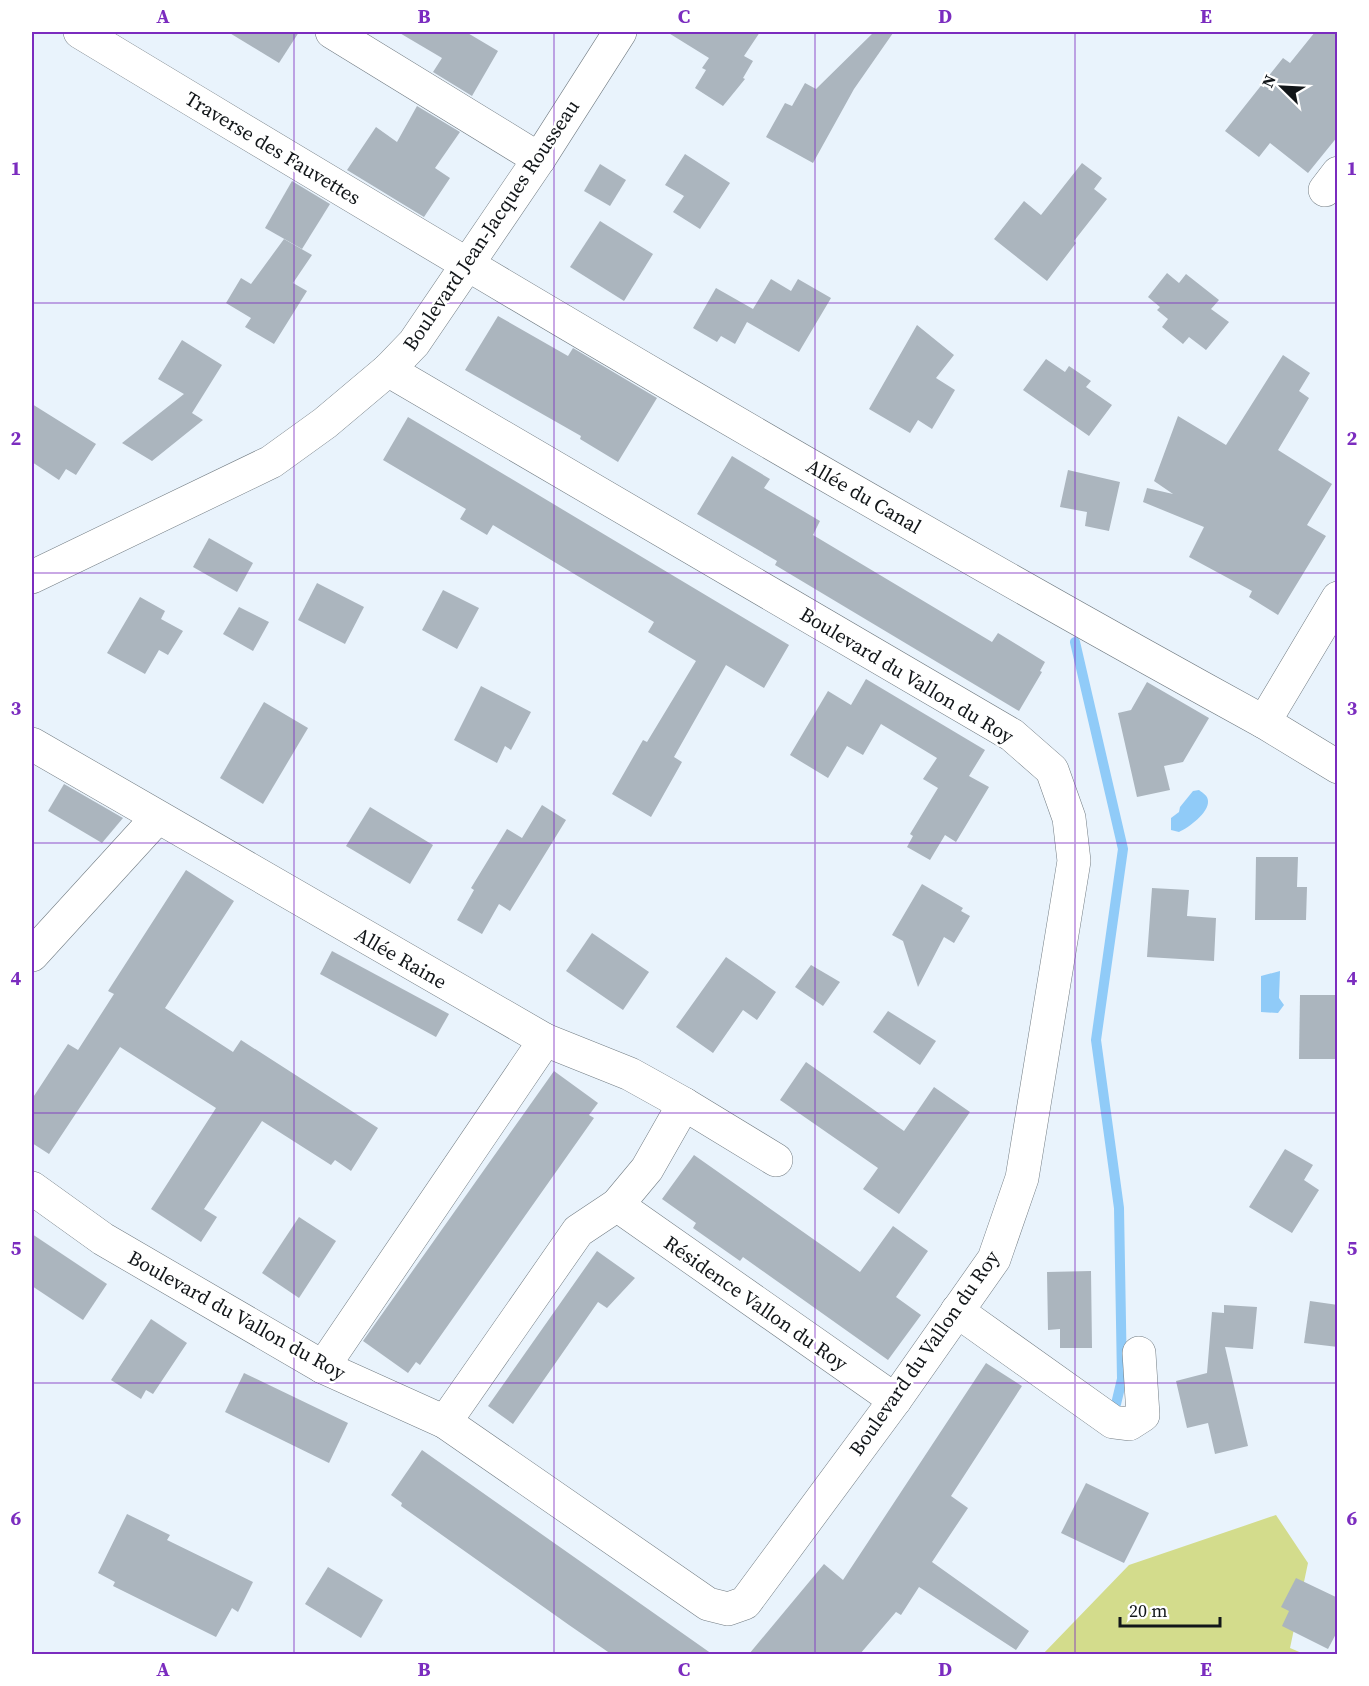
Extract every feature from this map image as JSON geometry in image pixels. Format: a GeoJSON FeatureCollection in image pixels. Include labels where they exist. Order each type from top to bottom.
{"type":"FeatureCollection","features":[{"type":"Feature","properties":{"kind":"street","name":"Traverse des Fauvettes"},"geometry":{"type":"LineString","coordinates":[[80,32],[466,265]]}},
{"type":"Feature","properties":{"kind":"street"},"geometry":{"type":"LineString","coordinates":[[332,32],[539,159]]}},
{"type":"Feature","properties":{"kind":"street","name":"Boulevard Jean-Jacques Rousseau"},"geometry":{"type":"LineString","coordinates":[[34,570],[271,462],[325,423],[388,370],[414,343],[539,159],[620,32]]}},
{"type":"Feature","properties":{"kind":"street","name":"Allée du Canal"},"geometry":{"type":"LineString","coordinates":[[466,265],[1002,576],[1264,722],[1338,768]]}},
{"type":"Feature","properties":{"kind":"street","name":"Boulevard du Vallon du Roy"},"geometry":{"type":"LineString","coordinates":[[32,1188],[103,1239],[323,1367],[445,1422],[708,1604],[728,1609],[745,1603],[895,1400],[994,1259],[1022,1179],[1074,861],[1069,818],[1052,770],[1012,735],[388,370]]}},
{"type":"Feature","properties":{"kind":"street"},"geometry":{"type":"LineString","coordinates":[[1264,722],[1338,598]]}},
{"type":"Feature","properties":{"kind":"street","name":"Allée Raine"},"geometry":{"type":"LineString","coordinates":[[32,744],[545,1040],[630,1074],[776,1160]]}},
{"type":"Feature","properties":{"kind":"street"},"geometry":{"type":"LineString","coordinates":[[32,955],[157,818]]}},
{"type":"Feature","properties":{"kind":"street"},"geometry":{"type":"LineString","coordinates":[[323,1367],[545,1040]]}},
{"type":"Feature","properties":{"kind":"street"},"geometry":{"type":"LineString","coordinates":[[445,1422],[578,1231],[616,1205],[647,1169],[684,1104]]}},
{"type":"Feature","properties":{"kind":"street","name":"Résidence Vallon du Roy"},"geometry":{"type":"LineString","coordinates":[[616,1205],[895,1400]]}},
{"type":"Feature","properties":{"kind":"street"},"geometry":{"type":"LineString","coordinates":[[957,1311],[1113,1422],[1129,1424],[1143,1415],[1138,1353]]}},
{"type":"Feature","properties":{"kind":"green space"},"geometry":{"type":"Polygon","coordinates":[[[1276,1515],[1308,1563],[1290,1648],[1304,1654],[1043,1654],[1129,1565],[1276,1515]]]}},
{"type":"Feature","properties":{"kind":"water"},"geometry":{"type":"Polygon","coordinates":[[[1199,790],[1208,799],[1205,810],[1197,820],[1183,830],[1179,832],[1171,830],[1171,818],[1179,812],[1180,807],[1193,791],[1199,790]]]}},
{"type":"Feature","properties":{"kind":"water"},"geometry":{"type":"Polygon","coordinates":[[[1280,971],[1279,998],[1284,1005],[1278,1013],[1261,1012],[1261,976],[1280,971]]]}},
{"type":"Feature","properties":{"kind":"building"},"geometry":{"type":"Polygon","coordinates":[[[228,32],[299,32],[279,63],[228,32]]]}},
{"type":"Feature","properties":{"kind":"building"},"geometry":{"type":"Polygon","coordinates":[[[398,32],[466,32],[498,51],[472,96],[433,72],[442,58],[398,32]]]}},
{"type":"Feature","properties":{"kind":"building"},"geometry":{"type":"Polygon","coordinates":[[[667,32],[760,32],[744,56],[753,61],[743,78],[745,79],[723,106],[695,88],[706,70],[702,68],[709,58],[667,32]]]}},
{"type":"Feature","properties":{"kind":"building"},"geometry":{"type":"Polygon","coordinates":[[[874,32],[893,33],[854,89],[813,163],[766,137],[785,103],[792,106],[805,83],[816,89],[874,32]]]}},
{"type":"Feature","properties":{"kind":"building"},"geometry":{"type":"Polygon","coordinates":[[[1315,32],[1338,32],[1338,136],[1308,173],[1270,143],[1259,157],[1225,131],[1283,58],[1290,63],[1315,32]]]}},
{"type":"Feature","properties":{"kind":"building"},"geometry":{"type":"Polygon","coordinates":[[[417,106],[460,132],[435,168],[450,178],[424,217],[347,170],[376,127],[397,142],[417,106]]]}},
{"type":"Feature","properties":{"kind":"building"},"geometry":{"type":"Polygon","coordinates":[[[685,154],[730,183],[700,229],[673,212],[684,196],[665,185],[685,154]]]}},
{"type":"Feature","properties":{"kind":"building"},"geometry":{"type":"Polygon","coordinates":[[[1082,163],[1102,178],[1094,189],[1107,199],[1074,241],[1076,243],[1047,281],[994,239],[1024,201],[1041,215],[1082,163]]]}},
{"type":"Feature","properties":{"kind":"building"},"geometry":{"type":"Polygon","coordinates":[[[600,164],[626,180],[610,206],[584,191],[600,164]]]}},
{"type":"Feature","properties":{"kind":"building"},"geometry":{"type":"Polygon","coordinates":[[[292,181],[330,204],[302,249],[265,228],[292,181]]]}},
{"type":"Feature","properties":{"kind":"building"},"geometry":{"type":"Polygon","coordinates":[[[600,221],[653,254],[624,301],[570,267],[600,221]]]}},
{"type":"Feature","properties":{"kind":"building"},"geometry":{"type":"Polygon","coordinates":[[[284,239],[312,255],[293,283],[307,291],[274,344],[245,327],[251,318],[226,303],[241,278],[251,284],[284,239]]]}},
{"type":"Feature","properties":{"kind":"building"},"geometry":{"type":"Polygon","coordinates":[[[1167,273],[1179,283],[1186,274],[1219,300],[1211,309],[1229,322],[1206,350],[1189,337],[1183,344],[1162,327],[1168,319],[1157,310],[1160,307],[1148,297],[1167,273]]]}},
{"type":"Feature","properties":{"kind":"building"},"geometry":{"type":"Polygon","coordinates":[[[771,279],[791,291],[798,279],[831,298],[799,352],[747,322],[735,344],[721,336],[717,342],[693,328],[716,288],[753,309],[771,279]]]}},
{"type":"Feature","properties":{"kind":"building"},"geometry":{"type":"Polygon","coordinates":[[[498,316],[568,356],[573,348],[657,398],[618,462],[580,439],[581,436],[465,370],[498,316]]]}},
{"type":"Feature","properties":{"kind":"building"},"geometry":{"type":"Polygon","coordinates":[[[917,325],[954,355],[936,378],[955,390],[932,429],[918,420],[910,433],[869,409],[917,325]]]}},
{"type":"Feature","properties":{"kind":"building"},"geometry":{"type":"Polygon","coordinates":[[[182,340],[222,365],[192,413],[203,420],[152,461],[122,443],[184,394],[158,379],[182,340]]]}},
{"type":"Feature","properties":{"kind":"building"},"geometry":{"type":"Polygon","coordinates":[[[1283,355],[1310,373],[1299,391],[1309,398],[1278,450],[1332,484],[1307,525],[1326,536],[1278,615],[1249,597],[1252,591],[1189,557],[1204,527],[1143,502],[1147,488],[1173,494],[1154,481],[1178,416],[1226,445],[1283,355]]]}},
{"type":"Feature","properties":{"kind":"building"},"geometry":{"type":"Polygon","coordinates":[[[1046,359],[1065,372],[1069,366],[1091,381],[1086,387],[1112,405],[1089,436],[1023,390],[1046,359]]]}},
{"type":"Feature","properties":{"kind":"building"},"geometry":{"type":"Polygon","coordinates":[[[32,404],[96,444],[76,475],[66,469],[59,480],[32,462],[32,404]]]}},
{"type":"Feature","properties":{"kind":"building"},"geometry":{"type":"Polygon","coordinates":[[[408,417],[789,645],[764,688],[726,665],[674,757],[682,762],[651,817],[612,794],[643,740],[647,742],[696,661],[648,632],[654,622],[493,525],[487,535],[460,519],[466,509],[383,460],[408,417]]]}},
{"type":"Feature","properties":{"kind":"building"},"geometry":{"type":"Polygon","coordinates":[[[732,456],[770,479],[764,488],[820,521],[813,535],[992,642],[998,633],[1045,662],[1040,671],[1042,672],[1019,711],[775,565],[777,561],[697,514],[732,456]]]}},
{"type":"Feature","properties":{"kind":"building"},"geometry":{"type":"Polygon","coordinates":[[[1068,470],[1120,482],[1109,531],[1085,526],[1087,512],[1060,507],[1068,470]]]}},
{"type":"Feature","properties":{"kind":"building"},"geometry":{"type":"Polygon","coordinates":[[[209,538],[253,563],[237,592],[193,567],[209,538]]]}},
{"type":"Feature","properties":{"kind":"building"},"geometry":{"type":"Polygon","coordinates":[[[317,583],[364,607],[345,644],[298,620],[317,583]]]}},
{"type":"Feature","properties":{"kind":"building"},"geometry":{"type":"Polygon","coordinates":[[[443,590],[479,608],[457,649],[422,630],[443,590]]]}},
{"type":"Feature","properties":{"kind":"building"},"geometry":{"type":"Polygon","coordinates":[[[140,597],[165,611],[161,619],[183,631],[168,655],[159,650],[145,674],[107,653],[140,597]]]}},
{"type":"Feature","properties":{"kind":"building"},"geometry":{"type":"Polygon","coordinates":[[[239,607],[269,622],[253,651],[223,634],[239,607]]]}},
{"type":"Feature","properties":{"kind":"building"},"geometry":{"type":"Polygon","coordinates":[[[866,679],[985,750],[969,776],[989,787],[956,842],[945,835],[930,860],[907,847],[913,836],[910,834],[938,788],[923,779],[937,758],[881,724],[863,755],[847,746],[828,778],[790,755],[828,691],[851,705],[866,679]]]}},
{"type":"Feature","properties":{"kind":"building"},"geometry":{"type":"Polygon","coordinates":[[[1147,682],[1209,718],[1183,762],[1164,766],[1170,790],[1137,797],[1118,713],[1131,710],[1147,682]]]}},
{"type":"Feature","properties":{"kind":"building"},"geometry":{"type":"Polygon","coordinates":[[[481,686],[531,712],[511,750],[505,746],[497,763],[454,740],[481,686]]]}},
{"type":"Feature","properties":{"kind":"building"},"geometry":{"type":"Polygon","coordinates":[[[264,702],[308,728],[263,804],[220,778],[264,702]]]}},
{"type":"Feature","properties":{"kind":"building"},"geometry":{"type":"Polygon","coordinates":[[[64,784],[123,818],[102,843],[48,811],[64,784]]]}},
{"type":"Feature","properties":{"kind":"building"},"geometry":{"type":"Polygon","coordinates":[[[542,805],[566,820],[510,911],[499,904],[482,934],[457,920],[474,890],[471,888],[507,829],[522,838],[542,805]]]}},
{"type":"Feature","properties":{"kind":"building"},"geometry":{"type":"Polygon","coordinates":[[[370,807],[433,845],[410,884],[346,846],[370,807]]]}},
{"type":"Feature","properties":{"kind":"building"},"geometry":{"type":"Polygon","coordinates":[[[1256,857],[1298,857],[1297,887],[1307,887],[1306,920],[1255,920],[1256,857]]]}},
{"type":"Feature","properties":{"kind":"building"},"geometry":{"type":"Polygon","coordinates":[[[186,870],[234,901],[165,1008],[233,1052],[241,1040],[378,1128],[351,1171],[335,1160],[331,1165],[262,1121],[204,1209],[217,1217],[201,1242],[151,1209],[216,1108],[120,1047],[49,1154],[32,1143],[32,1099],[68,1044],[78,1050],[114,994],[108,991],[186,870]]]}},
{"type":"Feature","properties":{"kind":"building"},"geometry":{"type":"Polygon","coordinates":[[[922,884],[963,908],[961,911],[970,916],[954,943],[944,937],[918,987],[903,941],[892,935],[922,884]]]}},
{"type":"Feature","properties":{"kind":"building"},"geometry":{"type":"Polygon","coordinates":[[[1152,888],[1189,890],[1187,916],[1216,918],[1214,961],[1147,957],[1152,888]]]}},
{"type":"Feature","properties":{"kind":"building"},"geometry":{"type":"Polygon","coordinates":[[[592,933],[649,972],[623,1010],[566,971],[592,933]]]}},
{"type":"Feature","properties":{"kind":"building"},"geometry":{"type":"Polygon","coordinates":[[[332,951],[449,1014],[436,1037],[320,974],[332,951]]]}},
{"type":"Feature","properties":{"kind":"building"},"geometry":{"type":"Polygon","coordinates":[[[726,957],[776,992],[757,1020],[743,1010],[713,1053],[676,1027],[726,957]]]}},
{"type":"Feature","properties":{"kind":"building"},"geometry":{"type":"Polygon","coordinates":[[[811,965],[840,982],[823,1006],[795,987],[811,965]]]}},
{"type":"Feature","properties":{"kind":"building"},"geometry":{"type":"Polygon","coordinates":[[[1300,995],[1338,995],[1338,1059],[1299,1059],[1300,995]]]}},
{"type":"Feature","properties":{"kind":"building"},"geometry":{"type":"Polygon","coordinates":[[[888,1011],[936,1041],[920,1065],[873,1032],[888,1011]]]}},
{"type":"Feature","properties":{"kind":"building"},"geometry":{"type":"Polygon","coordinates":[[[806,1062],[904,1131],[934,1087],[970,1112],[899,1214],[863,1189],[878,1168],[780,1100],[806,1062]]]}},
{"type":"Feature","properties":{"kind":"building"},"geometry":{"type":"Polygon","coordinates":[[[554,1071],[598,1103],[589,1115],[594,1118],[420,1365],[416,1362],[408,1373],[363,1341],[554,1071]]]}},
{"type":"Feature","properties":{"kind":"building"},"geometry":{"type":"Polygon","coordinates":[[[1285,1149],[1313,1165],[1304,1180],[1319,1190],[1292,1233],[1249,1207],[1285,1149]]]}},
{"type":"Feature","properties":{"kind":"building"},"geometry":{"type":"Polygon","coordinates":[[[694,1155],[860,1272],[893,1226],[928,1251],[896,1297],[921,1315],[888,1360],[743,1257],[740,1261],[693,1228],[696,1223],[662,1199],[694,1155]]]}},
{"type":"Feature","properties":{"kind":"building"},"geometry":{"type":"Polygon","coordinates":[[[299,1217],[336,1241],[299,1298],[262,1273],[299,1217]]]}},
{"type":"Feature","properties":{"kind":"building"},"geometry":{"type":"Polygon","coordinates":[[[32,1234],[107,1284],[83,1320],[32,1286],[32,1234]]]}},
{"type":"Feature","properties":{"kind":"building"},"geometry":{"type":"Polygon","coordinates":[[[597,1251],[635,1278],[607,1308],[598,1302],[513,1424],[488,1406],[597,1251]]]}},
{"type":"Feature","properties":{"kind":"building"},"geometry":{"type":"Polygon","coordinates":[[[1091,1271],[1092,1348],[1060,1348],[1060,1329],[1048,1330],[1047,1272],[1091,1271]]]}},
{"type":"Feature","properties":{"kind":"building"},"geometry":{"type":"Polygon","coordinates":[[[1310,1301],[1338,1305],[1338,1347],[1304,1343],[1310,1301]]]}},
{"type":"Feature","properties":{"kind":"building"},"geometry":{"type":"Polygon","coordinates":[[[1224,1305],[1257,1307],[1253,1349],[1225,1347],[1248,1446],[1215,1454],[1208,1423],[1187,1428],[1176,1381],[1207,1373],[1212,1312],[1224,1313],[1224,1305]]]}},
{"type":"Feature","properties":{"kind":"building"},"geometry":{"type":"Polygon","coordinates":[[[151,1319],[187,1343],[153,1394],[146,1390],[141,1399],[111,1380],[151,1319]]]}},
{"type":"Feature","properties":{"kind":"building"},"geometry":{"type":"Polygon","coordinates":[[[986,1363],[1022,1386],[951,1496],[968,1508],[932,1562],[1029,1631],[1016,1650],[919,1587],[901,1615],[896,1612],[860,1654],[749,1654],[824,1564],[843,1580],[986,1363]]]}},
{"type":"Feature","properties":{"kind":"building"},"geometry":{"type":"Polygon","coordinates":[[[244,1373],[348,1423],[329,1463],[225,1412],[244,1373]]]}},
{"type":"Feature","properties":{"kind":"building"},"geometry":{"type":"Polygon","coordinates":[[[422,1450],[712,1654],[611,1654],[569,1625],[401,1506],[402,1503],[391,1495],[422,1450]]]}},
{"type":"Feature","properties":{"kind":"building"},"geometry":{"type":"Polygon","coordinates":[[[1086,1483],[1149,1513],[1124,1563],[1061,1533],[1086,1483]]]}},
{"type":"Feature","properties":{"kind":"building"},"geometry":{"type":"Polygon","coordinates":[[[127,1514],[170,1535],[167,1540],[253,1582],[238,1612],[232,1608],[216,1637],[113,1586],[115,1582],[98,1573],[127,1514]]]}},
{"type":"Feature","properties":{"kind":"building"},"geometry":{"type":"Polygon","coordinates":[[[328,1567],[383,1600],[361,1638],[305,1604],[328,1567]]]}},
{"type":"Feature","properties":{"kind":"building"},"geometry":{"type":"Polygon","coordinates":[[[1296,1578],[1338,1598],[1338,1630],[1328,1649],[1282,1626],[1289,1611],[1281,1607],[1296,1578]]]}},
{"type":"Feature","properties":{"kind":"waterway"},"geometry":{"type":"LineString","coordinates":[[1075,642],[1123,849],[1096,1040],[1119,1208],[1122,1379],[1116,1404]]}}]}
